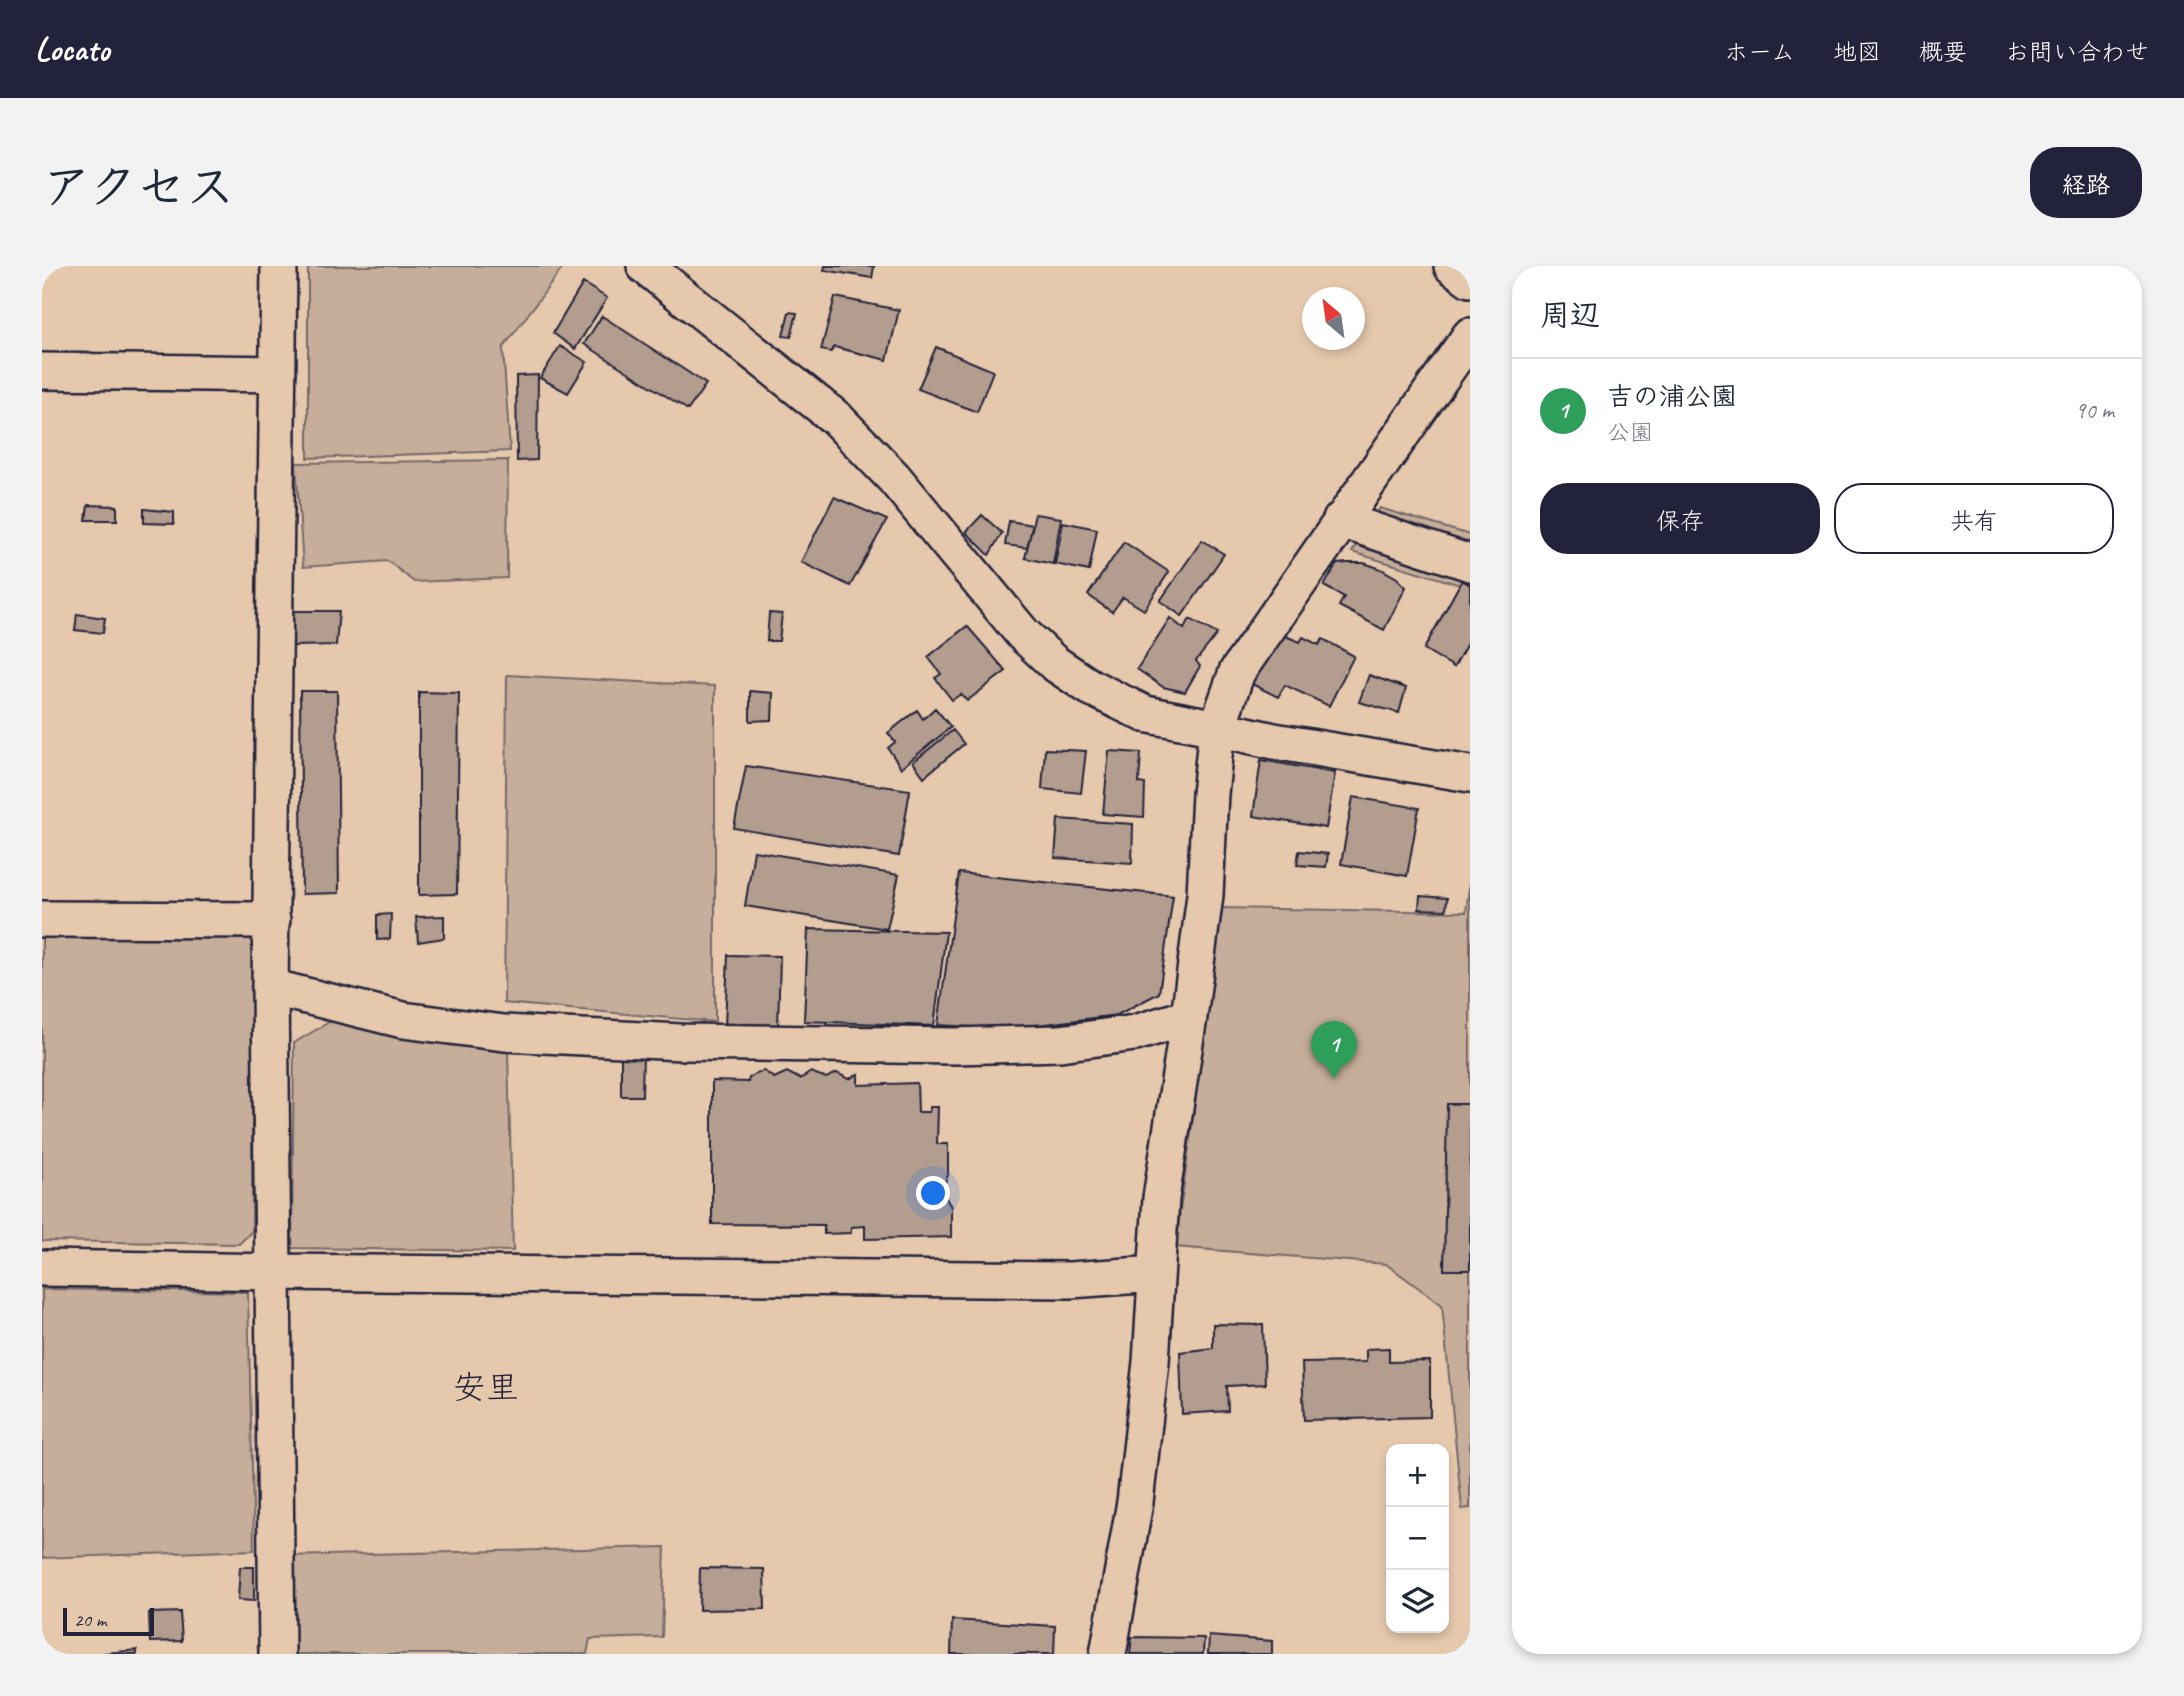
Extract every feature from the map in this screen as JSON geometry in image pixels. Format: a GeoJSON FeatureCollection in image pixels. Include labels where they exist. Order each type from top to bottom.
{"type":"FeatureCollection","features":[{"type":"Feature","properties":{"kind":"street"},"geometry":{"type":"LineString","coordinates":[[277,1654],[270,987],[279,266]]}},
{"type":"Feature","properties":{"kind":"street"},"geometry":{"type":"LineString","coordinates":[[645,266],[836,419],[894,478],[1023,634],[1054,663],[1090,687],[1145,714],[1274,741],[1470,774]]}},
{"type":"Feature","properties":{"kind":"street"},"geometry":{"type":"LineString","coordinates":[[1452,266],[1470,278]]}},
{"type":"Feature","properties":{"kind":"street"},"geometry":{"type":"LineString","coordinates":[[1108,1654],[1135,1502],[1151,1362],[1161,1198],[1205,895],[1210,794],[1217,728],[1237,672],[1470,336]]}},
{"type":"Feature","properties":{"kind":"street"},"geometry":{"type":"LineString","coordinates":[[42,371],[278,374]]}},
{"type":"Feature","properties":{"kind":"street"},"geometry":{"type":"LineString","coordinates":[[1341,520],[1470,563]]}},
{"type":"Feature","properties":{"kind":"street"},"geometry":{"type":"LineString","coordinates":[[42,919],[272,920]]}},
{"type":"Feature","properties":{"kind":"street"},"geometry":{"type":"LineString","coordinates":[[270,987],[403,1020],[505,1033],[681,1042],[955,1046],[1060,1043],[1135,1033],[1189,1017]]}},
{"type":"Feature","properties":{"kind":"street"},"geometry":{"type":"LineString","coordinates":[[42,1268],[1070,1280],[1156,1274]]}},
{"type":"Feature","properties":{"kind":"shaded area"},"geometry":{"type":"Polygon","coordinates":[[[308,266],[564,266],[503,348],[510,451],[308,458],[308,266]]]}},
{"type":"Feature","properties":{"kind":"shaded area"},"geometry":{"type":"Polygon","coordinates":[[[508,460],[507,578],[414,582],[388,561],[303,567],[296,463],[508,460]]]}},
{"type":"Feature","properties":{"kind":"shaded area"},"geometry":{"type":"Polygon","coordinates":[[[1380,508],[1470,535],[1470,588],[1352,552],[1380,508]]]}},
{"type":"Feature","properties":{"kind":"shaded area"},"geometry":{"type":"Polygon","coordinates":[[[507,675],[715,686],[715,1022],[504,1003],[507,675]]]}},
{"type":"Feature","properties":{"kind":"shaded area"},"geometry":{"type":"Polygon","coordinates":[[[1470,879],[1470,1508],[1462,1509],[1442,1305],[1386,1264],[1175,1247],[1222,908],[1466,912],[1470,879]]]}},
{"type":"Feature","properties":{"kind":"shaded area"},"geometry":{"type":"Polygon","coordinates":[[[252,937],[252,1231],[239,1244],[42,1241],[42,938],[252,937]]]}},
{"type":"Feature","properties":{"kind":"shaded area"},"geometry":{"type":"Polygon","coordinates":[[[334,1019],[508,1051],[513,1251],[292,1248],[294,1043],[334,1019]]]}},
{"type":"Feature","properties":{"kind":"shaded area"},"geometry":{"type":"Polygon","coordinates":[[[42,1289],[248,1292],[254,1550],[42,1558],[42,1289]]]}},
{"type":"Feature","properties":{"kind":"shaded area"},"geometry":{"type":"Polygon","coordinates":[[[665,1547],[662,1637],[590,1639],[587,1654],[286,1654],[285,1556],[665,1547]]]}},
{"type":"Feature","properties":{"kind":"building"},"geometry":{"type":"Polygon","coordinates":[[[825,266],[874,266],[872,278],[824,270],[825,266]]]}},
{"type":"Feature","properties":{"kind":"building"},"geometry":{"type":"Polygon","coordinates":[[[583,283],[607,298],[575,349],[553,333],[583,283]]]}},
{"type":"Feature","properties":{"kind":"building"},"geometry":{"type":"Polygon","coordinates":[[[835,297],[899,310],[887,360],[834,347],[831,352],[821,350],[835,297]]]}},
{"type":"Feature","properties":{"kind":"building"},"geometry":{"type":"Polygon","coordinates":[[[789,312],[797,313],[791,337],[783,336],[789,312]]]}},
{"type":"Feature","properties":{"kind":"building"},"geometry":{"type":"Polygon","coordinates":[[[602,316],[706,384],[688,410],[584,344],[602,316]]]}},
{"type":"Feature","properties":{"kind":"building"},"geometry":{"type":"Polygon","coordinates":[[[560,346],[587,362],[568,393],[540,378],[560,346]]]}},
{"type":"Feature","properties":{"kind":"building"},"geometry":{"type":"Polygon","coordinates":[[[936,347],[993,371],[977,412],[918,389],[936,347]]]}},
{"type":"Feature","properties":{"kind":"building"},"geometry":{"type":"Polygon","coordinates":[[[538,375],[537,460],[517,461],[516,376],[538,375]]]}},
{"type":"Feature","properties":{"kind":"building"},"geometry":{"type":"Polygon","coordinates":[[[834,497],[887,520],[850,586],[801,562],[834,497]]]}},
{"type":"Feature","properties":{"kind":"building"},"geometry":{"type":"Polygon","coordinates":[[[88,505],[117,506],[117,520],[86,520],[88,505]]]}},
{"type":"Feature","properties":{"kind":"building"},"geometry":{"type":"Polygon","coordinates":[[[144,509],[174,512],[174,524],[144,523],[144,509]]]}},
{"type":"Feature","properties":{"kind":"building"},"geometry":{"type":"Polygon","coordinates":[[[1035,514],[1061,518],[1053,564],[1025,558],[1035,514]]]}},
{"type":"Feature","properties":{"kind":"building"},"geometry":{"type":"Polygon","coordinates":[[[982,515],[1002,533],[989,555],[966,532],[982,515]]]}},
{"type":"Feature","properties":{"kind":"building"},"geometry":{"type":"Polygon","coordinates":[[[1009,521],[1033,525],[1027,548],[1005,545],[1009,521]]]}},
{"type":"Feature","properties":{"kind":"building"},"geometry":{"type":"Polygon","coordinates":[[[1063,522],[1097,529],[1089,571],[1055,564],[1063,522]]]}},
{"type":"Feature","properties":{"kind":"building"},"geometry":{"type":"Polygon","coordinates":[[[1202,540],[1224,554],[1182,616],[1160,601],[1202,540]]]}},
{"type":"Feature","properties":{"kind":"building"},"geometry":{"type":"Polygon","coordinates":[[[1124,542],[1169,572],[1144,610],[1123,597],[1112,612],[1088,595],[1124,542]]]}},
{"type":"Feature","properties":{"kind":"building"},"geometry":{"type":"Polygon","coordinates":[[[1364,563],[1381,569],[1406,587],[1384,630],[1339,606],[1344,597],[1324,586],[1337,564],[1364,563]]]}},
{"type":"Feature","properties":{"kind":"building"},"geometry":{"type":"Polygon","coordinates":[[[1462,580],[1470,585],[1470,638],[1454,667],[1424,649],[1462,580]]]}},
{"type":"Feature","properties":{"kind":"building"},"geometry":{"type":"Polygon","coordinates":[[[293,611],[339,611],[336,645],[293,646],[293,611]]]}},
{"type":"Feature","properties":{"kind":"building"},"geometry":{"type":"Polygon","coordinates":[[[769,613],[782,614],[779,641],[767,641],[769,613]]]}},
{"type":"Feature","properties":{"kind":"building"},"geometry":{"type":"Polygon","coordinates":[[[77,614],[105,618],[103,633],[75,630],[77,614]]]}},
{"type":"Feature","properties":{"kind":"building"},"geometry":{"type":"Polygon","coordinates":[[[1170,618],[1184,629],[1190,619],[1217,634],[1196,661],[1200,666],[1185,692],[1163,687],[1137,669],[1170,618]]]}},
{"type":"Feature","properties":{"kind":"building"},"geometry":{"type":"Polygon","coordinates":[[[967,626],[1006,671],[967,701],[961,694],[952,700],[935,678],[941,674],[928,657],[967,626]]]}},
{"type":"Feature","properties":{"kind":"building"},"geometry":{"type":"Polygon","coordinates":[[[1278,633],[1300,642],[1303,637],[1319,645],[1323,639],[1354,656],[1329,706],[1285,685],[1278,697],[1250,683],[1278,633]]]}},
{"type":"Feature","properties":{"kind":"building"},"geometry":{"type":"Polygon","coordinates":[[[1369,675],[1406,688],[1399,713],[1359,702],[1369,675]]]}},
{"type":"Feature","properties":{"kind":"building"},"geometry":{"type":"Polygon","coordinates":[[[300,691],[337,691],[339,893],[302,894],[300,691]]]}},
{"type":"Feature","properties":{"kind":"building"},"geometry":{"type":"Polygon","coordinates":[[[750,691],[773,693],[772,720],[750,721],[750,691]]]}},
{"type":"Feature","properties":{"kind":"building"},"geometry":{"type":"Polygon","coordinates":[[[419,692],[459,693],[457,894],[419,895],[419,692]]]}},
{"type":"Feature","properties":{"kind":"building"},"geometry":{"type":"Polygon","coordinates":[[[935,708],[951,727],[901,768],[888,748],[895,742],[888,733],[917,710],[923,719],[935,708]]]}},
{"type":"Feature","properties":{"kind":"building"},"geometry":{"type":"Polygon","coordinates":[[[953,730],[964,744],[924,777],[913,762],[953,730]]]}},
{"type":"Feature","properties":{"kind":"building"},"geometry":{"type":"Polygon","coordinates":[[[1045,749],[1086,751],[1081,793],[1042,789],[1045,749]]]}},
{"type":"Feature","properties":{"kind":"building"},"geometry":{"type":"Polygon","coordinates":[[[1109,751],[1141,753],[1139,783],[1145,784],[1144,817],[1103,814],[1109,751]]]}},
{"type":"Feature","properties":{"kind":"building"},"geometry":{"type":"Polygon","coordinates":[[[1261,760],[1335,773],[1326,828],[1253,816],[1261,760]]]}},
{"type":"Feature","properties":{"kind":"building"},"geometry":{"type":"Polygon","coordinates":[[[746,766],[910,790],[899,856],[734,828],[746,766]]]}},
{"type":"Feature","properties":{"kind":"building"},"geometry":{"type":"Polygon","coordinates":[[[1353,797],[1419,808],[1407,876],[1341,864],[1353,797]]]}},
{"type":"Feature","properties":{"kind":"building"},"geometry":{"type":"Polygon","coordinates":[[[1058,819],[1133,824],[1132,863],[1055,858],[1058,819]]]}},
{"type":"Feature","properties":{"kind":"building"},"geometry":{"type":"Polygon","coordinates":[[[754,851],[899,875],[887,929],[745,906],[754,851]]]}},
{"type":"Feature","properties":{"kind":"building"},"geometry":{"type":"Polygon","coordinates":[[[1299,851],[1328,854],[1326,867],[1297,865],[1299,851]]]}},
{"type":"Feature","properties":{"kind":"building"},"geometry":{"type":"Polygon","coordinates":[[[959,873],[1173,896],[1159,993],[1117,1015],[1007,1029],[938,1025],[959,873]]]}},
{"type":"Feature","properties":{"kind":"building"},"geometry":{"type":"Polygon","coordinates":[[[1420,896],[1447,898],[1446,910],[1419,909],[1420,896]]]}},
{"type":"Feature","properties":{"kind":"building"},"geometry":{"type":"Polygon","coordinates":[[[391,914],[390,939],[377,940],[377,915],[391,914]]]}},
{"type":"Feature","properties":{"kind":"building"},"geometry":{"type":"Polygon","coordinates":[[[444,916],[444,938],[418,942],[416,917],[444,916]]]}},
{"type":"Feature","properties":{"kind":"building"},"geometry":{"type":"Polygon","coordinates":[[[808,929],[946,932],[934,1026],[804,1021],[808,929]]]}},
{"type":"Feature","properties":{"kind":"building"},"geometry":{"type":"Polygon","coordinates":[[[728,955],[780,956],[778,1028],[725,1026],[728,955]]]}},
{"type":"Feature","properties":{"kind":"building"},"geometry":{"type":"Polygon","coordinates":[[[621,1052],[643,1053],[642,1096],[621,1096],[621,1052]]]}},
{"type":"Feature","properties":{"kind":"building"},"geometry":{"type":"Polygon","coordinates":[[[764,1071],[774,1078],[787,1072],[800,1079],[811,1072],[826,1078],[837,1073],[849,1079],[858,1074],[858,1085],[917,1083],[918,1112],[929,1112],[930,1107],[938,1107],[937,1144],[948,1144],[948,1175],[945,1183],[946,1198],[951,1207],[951,1237],[865,1239],[865,1226],[851,1227],[851,1233],[824,1234],[824,1225],[712,1224],[712,1081],[748,1082],[756,1073],[764,1071]]]}},
{"type":"Feature","properties":{"kind":"building"},"geometry":{"type":"Polygon","coordinates":[[[1447,1104],[1470,1104],[1470,1270],[1444,1270],[1447,1104]]]}},
{"type":"Feature","properties":{"kind":"building"},"geometry":{"type":"Polygon","coordinates":[[[1213,1324],[1263,1325],[1265,1384],[1227,1386],[1228,1411],[1182,1414],[1180,1352],[1213,1348],[1213,1324]]]}},
{"type":"Feature","properties":{"kind":"building"},"geometry":{"type":"Polygon","coordinates":[[[1389,1348],[1389,1362],[1430,1361],[1430,1417],[1304,1420],[1302,1363],[1366,1362],[1366,1349],[1389,1348]]]}},
{"type":"Feature","properties":{"kind":"building"},"geometry":{"type":"Polygon","coordinates":[[[240,1567],[254,1567],[254,1601],[238,1600],[240,1567]]]}},
{"type":"Feature","properties":{"kind":"building"},"geometry":{"type":"Polygon","coordinates":[[[700,1568],[764,1569],[765,1609],[699,1610],[700,1568]]]}},
{"type":"Feature","properties":{"kind":"building"},"geometry":{"type":"Polygon","coordinates":[[[180,1612],[182,1641],[150,1642],[149,1613],[180,1612]]]}},
{"type":"Feature","properties":{"kind":"building"},"geometry":{"type":"Polygon","coordinates":[[[952,1620],[1055,1626],[1054,1654],[951,1654],[952,1620]]]}},
{"type":"Feature","properties":{"kind":"building"},"geometry":{"type":"Polygon","coordinates":[[[1209,1636],[1272,1641],[1272,1654],[1208,1654],[1209,1636]]]}},
{"type":"Feature","properties":{"kind":"building"},"geometry":{"type":"Polygon","coordinates":[[[1132,1637],[1204,1638],[1203,1654],[1130,1654],[1132,1637]]]}},
{"type":"Feature","properties":{"kind":"building"},"geometry":{"type":"Polygon","coordinates":[[[137,1650],[137,1654],[104,1653],[137,1650]]]}},
{"type":"Feature","properties":{"kind":"place","name":"吉の浦公園"},"geometry":{"type":"Point","coordinates":[1334,1079]}},
{"type":"Feature","properties":{"kind":"district","name":"安里"},"geometry":{"type":"Point","coordinates":[486,1387]}}]}
